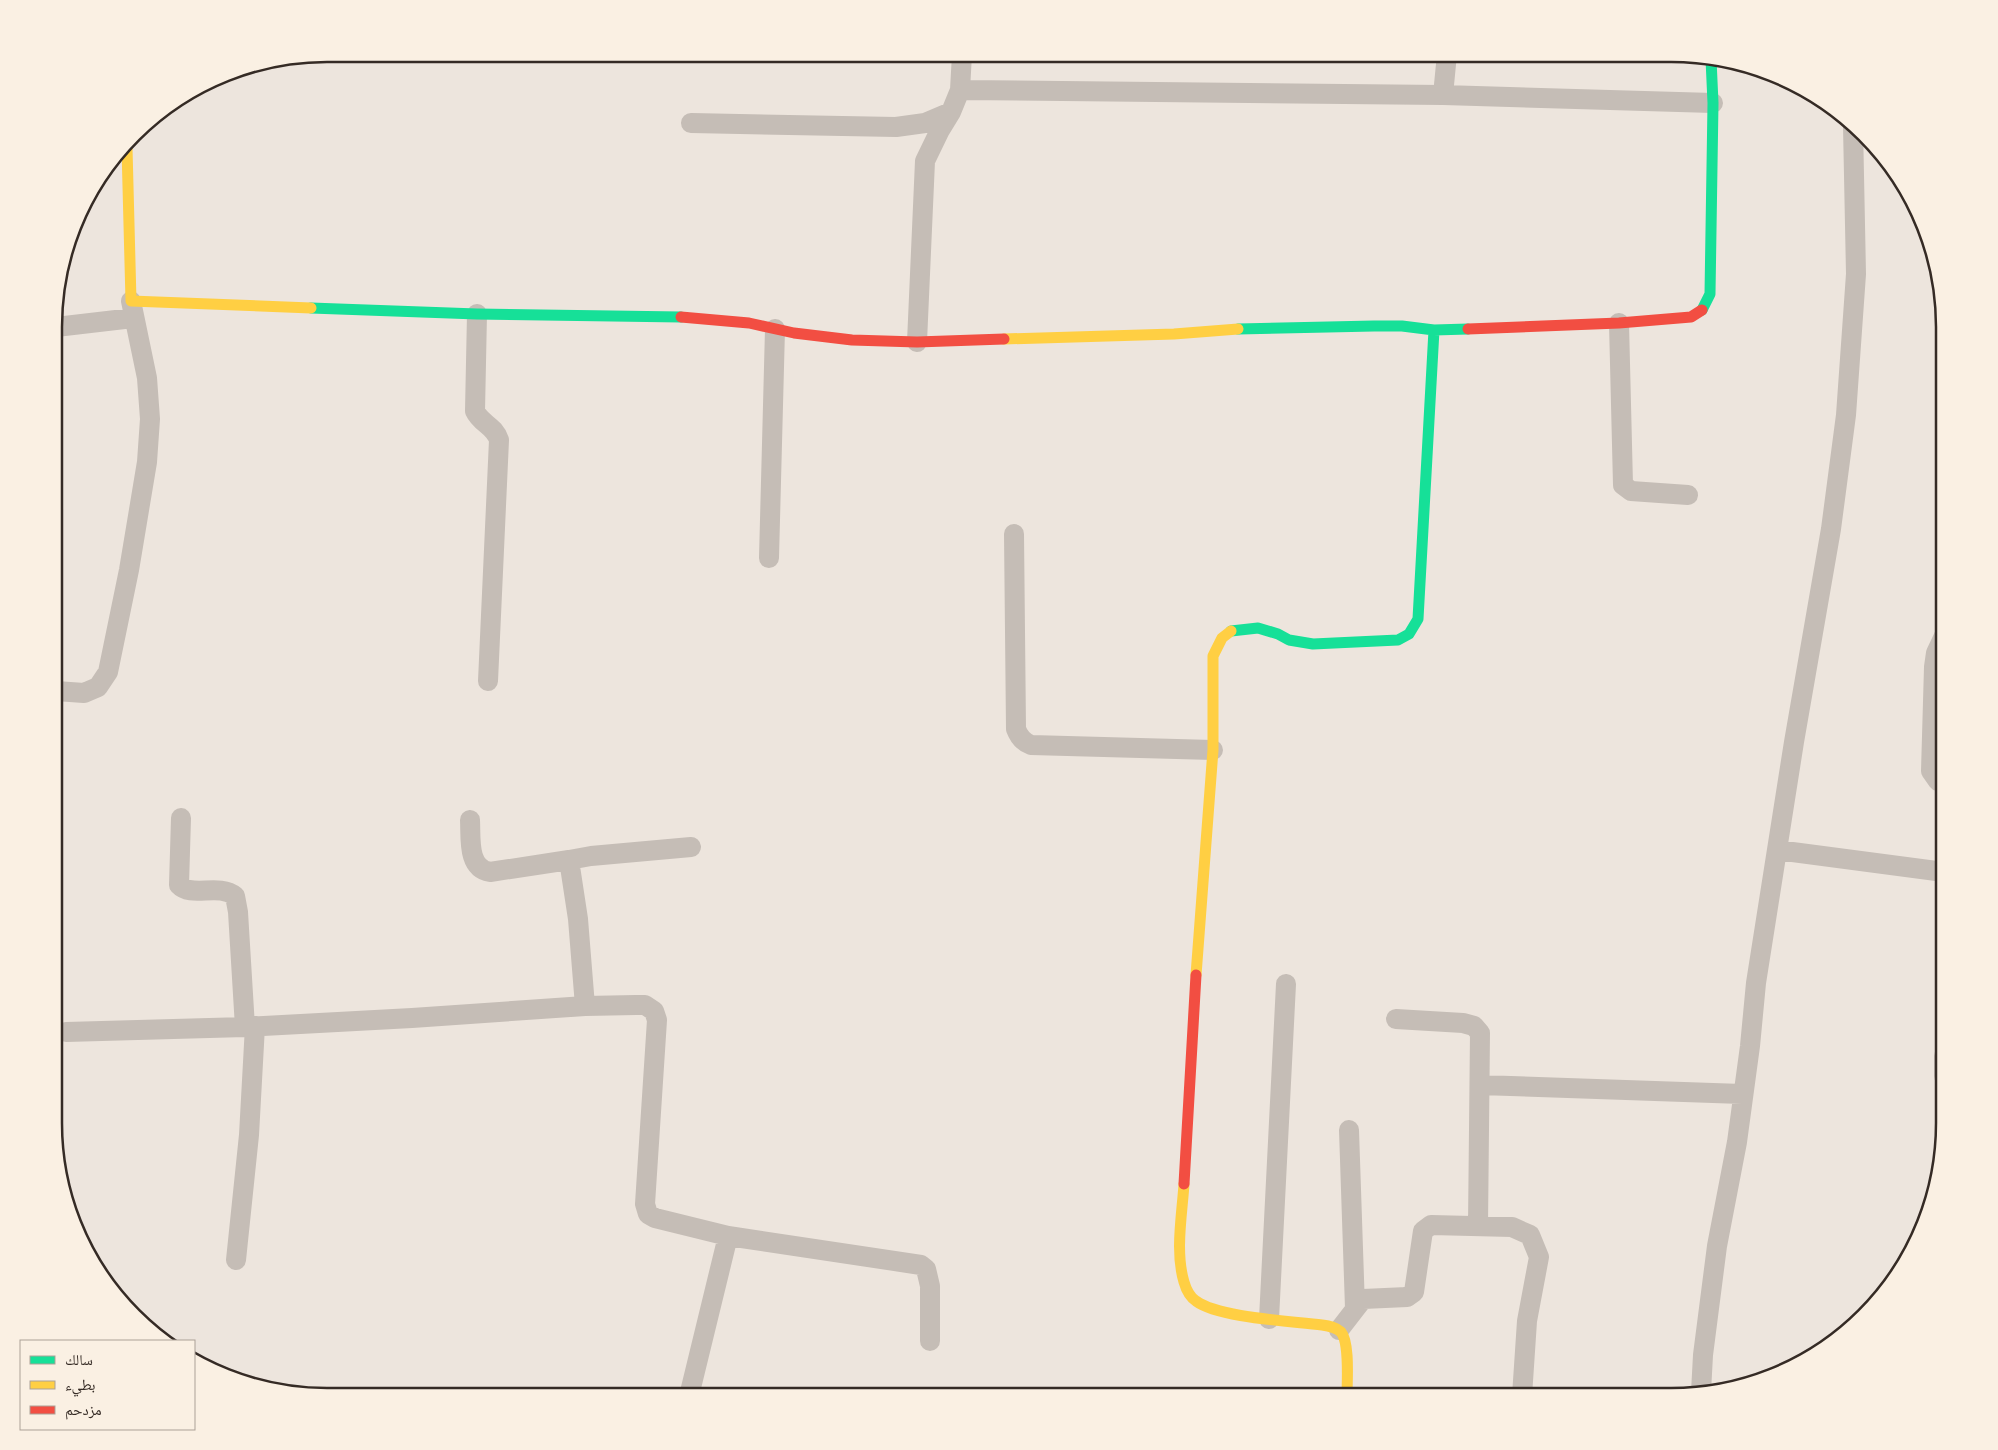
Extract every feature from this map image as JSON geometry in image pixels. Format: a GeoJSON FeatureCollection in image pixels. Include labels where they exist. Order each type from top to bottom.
{"type":"FeatureCollection","features":[{"type":"Feature","properties":{"kind":"street"},"geometry":{"type":"LineString","coordinates":[[917,342],[925,161],[951,112],[960,90],[962,62]]}},
{"type":"Feature","properties":{"kind":"street"},"geometry":{"type":"LineString","coordinates":[[1443,96],[1446,62]]}},
{"type":"Feature","properties":{"kind":"street"},"geometry":{"type":"LineString","coordinates":[[62,326],[132,309],[633,315],[706,318],[794,333],[852,340],[917,342],[1174,334],[1242,329],[1402,326],[1434,330],[1620,323],[1691,317],[1704,308],[1710,294],[1713,103],[1711,66]]}},
{"type":"Feature","properties":{"kind":"street"},"geometry":{"type":"LineString","coordinates":[[960,90],[1443,96],[1713,103]]}},
{"type":"Feature","properties":{"kind":"street"},"geometry":{"type":"LineString","coordinates":[[691,123],[896,127],[925,123],[951,112]]}},
{"type":"Feature","properties":{"kind":"street"},"geometry":{"type":"LineString","coordinates":[[1701,1386],[1717,1246],[1737,1142],[1750,1046],[1756,983],[1794,742],[1831,529],[1846,414],[1856,274],[1853,136]]}},
{"type":"Feature","properties":{"kind":"street"},"geometry":{"type":"LineString","coordinates":[[62,692],[84,693],[98,687],[108,672],[129,570],[145,472],[150,419],[147,378],[132,309],[127,154]]}},
{"type":"Feature","properties":{"kind":"street"},"geometry":{"type":"LineString","coordinates":[[477,314],[475,411],[479,418],[496,431],[499,440],[488,681]]}},
{"type":"Feature","properties":{"kind":"street"},"geometry":{"type":"LineString","coordinates":[[1620,323],[1623,484],[1632,491],[1688,495]]}},
{"type":"Feature","properties":{"kind":"street"},"geometry":{"type":"LineString","coordinates":[[769,558],[775,329]]}},
{"type":"Feature","properties":{"kind":"street"},"geometry":{"type":"LineString","coordinates":[[1347,1388],[1345,1337],[1339,1330],[1324,1325],[1208,1308],[1195,1302],[1187,1290],[1181,1274],[1180,1249],[1195,996],[1213,750],[1213,656],[1222,638],[1231,631],[1258,628],[1278,634],[1288,640],[1313,644],[1398,640],[1409,634],[1418,619],[1434,330]]}},
{"type":"Feature","properties":{"kind":"street"},"geometry":{"type":"LineString","coordinates":[[1014,534],[1016,729],[1024,742],[1030,745],[1213,750]]}},
{"type":"Feature","properties":{"kind":"street"},"geometry":{"type":"LineString","coordinates":[[1936,653],[1931,771],[1936,778]]}},
{"type":"Feature","properties":{"kind":"street"},"geometry":{"type":"LineString","coordinates":[[181,818],[179,885],[185,890],[229,891],[235,896],[237,902],[250,1027],[249,1135],[236,1260]]}},
{"type":"Feature","properties":{"kind":"street"},"geometry":{"type":"LineString","coordinates":[[470,820],[473,858],[476,865],[482,871],[490,872],[591,856],[691,847]]}},
{"type":"Feature","properties":{"kind":"street"},"geometry":{"type":"LineString","coordinates":[[1777,850],[1936,871]]}},
{"type":"Feature","properties":{"kind":"street"},"geometry":{"type":"LineString","coordinates":[[568,860],[578,919],[585,1006]]}},
{"type":"Feature","properties":{"kind":"street"},"geometry":{"type":"LineString","coordinates":[[1269,1318],[1286,984]]}},
{"type":"Feature","properties":{"kind":"street"},"geometry":{"type":"LineString","coordinates":[[66,1032],[250,1027],[585,1006],[645,1005],[654,1011],[657,1020],[644,1204],[648,1214],[655,1218],[728,1236],[921,1265],[926,1269],[930,1286],[930,1341]]}},
{"type":"Feature","properties":{"kind":"street"},"geometry":{"type":"LineString","coordinates":[[1396,1019],[1463,1023],[1474,1026],[1480,1033],[1478,1225]]}},
{"type":"Feature","properties":{"kind":"street"},"geometry":{"type":"LineString","coordinates":[[1480,1085],[1742,1094]]}},
{"type":"Feature","properties":{"kind":"street"},"geometry":{"type":"LineString","coordinates":[[1349,1130],[1355,1308]]}},
{"type":"Feature","properties":{"kind":"street"},"geometry":{"type":"LineString","coordinates":[[1339,1330],[1360,1302],[1367,1298],[1407,1296],[1414,1292],[1423,1231],[1431,1225],[1478,1225],[1512,1227],[1522,1230],[1530,1235],[1539,1257],[1527,1321],[1523,1388]]}},
{"type":"Feature","properties":{"kind":"street"},"geometry":{"type":"LineString","coordinates":[[691,1388],[728,1236]]}},
{"type":"Feature","properties":{"kind":"traffic: fast"},"geometry":{"type":"LineString","coordinates":[[1702,310],[1710,294],[1713,103],[1711,66]]}},
{"type":"Feature","properties":{"kind":"traffic: fast"},"geometry":{"type":"LineString","coordinates":[[311,308],[477,314],[681,317]]}},
{"type":"Feature","properties":{"kind":"traffic: fast"},"geometry":{"type":"LineString","coordinates":[[1238,329],[1374,326],[1402,326],[1434,330],[1468,329]]}},
{"type":"Feature","properties":{"kind":"traffic: fast"},"geometry":{"type":"LineString","coordinates":[[1231,631],[1258,628],[1278,634],[1289,640],[1313,644],[1398,640],[1409,634],[1418,619],[1434,330]]}},
{"type":"Feature","properties":{"kind":"traffic: slow"},"geometry":{"type":"LineString","coordinates":[[127,154],[131,301],[311,308]]}},
{"type":"Feature","properties":{"kind":"traffic: slow"},"geometry":{"type":"LineString","coordinates":[[1004,339],[1174,334],[1238,329]]}},
{"type":"Feature","properties":{"kind":"traffic: slow"},"geometry":{"type":"LineString","coordinates":[[1196,975],[1213,750],[1213,656],[1222,638],[1231,631]]}},
{"type":"Feature","properties":{"kind":"traffic: slow"},"geometry":{"type":"LineString","coordinates":[[1184,1184],[1180,1258],[1184,1282],[1190,1295],[1207,1307],[1238,1315],[1325,1325],[1339,1330],[1344,1337],[1346,1345],[1347,1388]]}},
{"type":"Feature","properties":{"kind":"traffic: jam"},"geometry":{"type":"LineString","coordinates":[[1468,329],[1619,323],[1691,317],[1702,310]]}},
{"type":"Feature","properties":{"kind":"traffic: jam"},"geometry":{"type":"LineString","coordinates":[[681,317],[749,323],[794,333],[852,340],[917,342],[1004,339]]}},
{"type":"Feature","properties":{"kind":"traffic: jam"},"geometry":{"type":"LineString","coordinates":[[1184,1184],[1196,975]]}}]}
